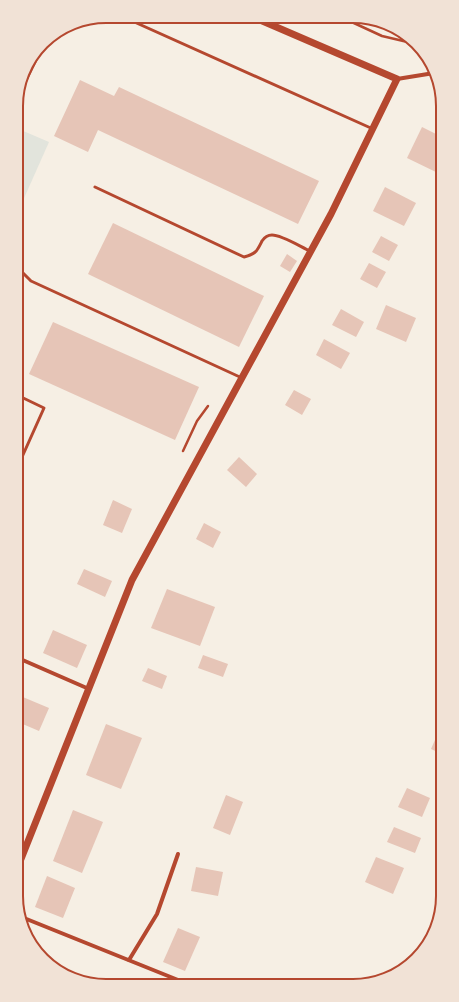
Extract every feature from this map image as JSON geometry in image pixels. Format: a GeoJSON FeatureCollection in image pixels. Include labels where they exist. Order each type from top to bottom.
{"type":"FeatureCollection","features":[{"type":"Feature","properties":{"kind":"street"},"geometry":{"type":"LineString","coordinates":[[267,23],[397,79],[429,73]]}},
{"type":"Feature","properties":{"kind":"street"},"geometry":{"type":"LineString","coordinates":[[23,854],[132,580],[331,214],[397,79]]}},
{"type":"Feature","properties":{"kind":"street"},"geometry":{"type":"LineString","coordinates":[[23,660],[89,689]]}},
{"type":"Feature","properties":{"kind":"street"},"geometry":{"type":"LineString","coordinates":[[129,960],[157,914],[178,854]]}},
{"type":"Feature","properties":{"kind":"street"},"geometry":{"type":"LineString","coordinates":[[26,919],[176,979]]}},
{"type":"Feature","properties":{"kind":"lane"},"geometry":{"type":"LineString","coordinates":[[136,23],[373,129]]}},
{"type":"Feature","properties":{"kind":"lane"},"geometry":{"type":"LineString","coordinates":[[95,187],[244,257],[252,255],[259,250],[263,240],[267,236],[272,235],[279,236],[311,251]]}},
{"type":"Feature","properties":{"kind":"lane"},"geometry":{"type":"LineString","coordinates":[[23,273],[32,281],[242,378]]}},
{"type":"Feature","properties":{"kind":"lane"},"geometry":{"type":"LineString","coordinates":[[23,398],[44,408],[23,455]]}},
{"type":"Feature","properties":{"kind":"path"},"geometry":{"type":"LineString","coordinates":[[354,23],[382,36],[406,42]]}},
{"type":"Feature","properties":{"kind":"shaded area"},"geometry":{"type":"Polygon","coordinates":[[[23,131],[49,142],[23,200],[23,131]]]}},
{"type":"Feature","properties":{"kind":"building"},"geometry":{"type":"Polygon","coordinates":[[[80,80],[114,96],[119,87],[319,181],[298,224],[98,130],[88,152],[54,136],[80,80]]]}},
{"type":"Feature","properties":{"kind":"building"},"geometry":{"type":"Polygon","coordinates":[[[422,127],[436,134],[436,172],[407,158],[422,127]]]}},
{"type":"Feature","properties":{"kind":"building"},"geometry":{"type":"Polygon","coordinates":[[[385,187],[416,203],[404,226],[373,211],[385,187]]]}},
{"type":"Feature","properties":{"kind":"building"},"geometry":{"type":"Polygon","coordinates":[[[113,223],[264,296],[239,347],[88,274],[113,223]]]}},
{"type":"Feature","properties":{"kind":"building"},"geometry":{"type":"Polygon","coordinates":[[[381,236],[398,245],[389,261],[372,252],[381,236]]]}},
{"type":"Feature","properties":{"kind":"building"},"geometry":{"type":"Polygon","coordinates":[[[287,254],[297,261],[290,272],[280,266],[287,254]]]}},
{"type":"Feature","properties":{"kind":"building"},"geometry":{"type":"Polygon","coordinates":[[[369,263],[386,272],[377,288],[360,279],[369,263]]]}},
{"type":"Feature","properties":{"kind":"building"},"geometry":{"type":"Polygon","coordinates":[[[386,305],[416,318],[406,342],[376,329],[386,305]]]}},
{"type":"Feature","properties":{"kind":"building"},"geometry":{"type":"Polygon","coordinates":[[[341,309],[364,322],[356,337],[332,325],[341,309]]]}},
{"type":"Feature","properties":{"kind":"building"},"geometry":{"type":"Polygon","coordinates":[[[53,322],[199,387],[175,440],[29,374],[53,322]]]}},
{"type":"Feature","properties":{"kind":"building"},"geometry":{"type":"Polygon","coordinates":[[[324,339],[350,353],[341,369],[316,355],[324,339]]]}},
{"type":"Feature","properties":{"kind":"building"},"geometry":{"type":"Polygon","coordinates":[[[294,390],[311,399],[302,415],[285,405],[294,390]]]}},
{"type":"Feature","properties":{"kind":"building"},"geometry":{"type":"Polygon","coordinates":[[[239,457],[257,474],[246,487],[227,470],[239,457]]]}},
{"type":"Feature","properties":{"kind":"building"},"geometry":{"type":"Polygon","coordinates":[[[113,500],[132,509],[122,533],[103,525],[113,500]]]}},
{"type":"Feature","properties":{"kind":"building"},"geometry":{"type":"Polygon","coordinates":[[[204,523],[221,532],[213,548],[196,539],[204,523]]]}},
{"type":"Feature","properties":{"kind":"building"},"geometry":{"type":"Polygon","coordinates":[[[84,569],[112,581],[105,597],[77,584],[84,569]]]}},
{"type":"Feature","properties":{"kind":"building"},"geometry":{"type":"Polygon","coordinates":[[[167,589],[215,607],[200,646],[151,628],[167,589]]]}},
{"type":"Feature","properties":{"kind":"building"},"geometry":{"type":"Polygon","coordinates":[[[53,630],[87,645],[77,668],[43,653],[53,630]]]}},
{"type":"Feature","properties":{"kind":"building"},"geometry":{"type":"Polygon","coordinates":[[[203,655],[228,664],[223,677],[198,668],[203,655]]]}},
{"type":"Feature","properties":{"kind":"building"},"geometry":{"type":"Polygon","coordinates":[[[148,668],[167,676],[162,689],[142,681],[148,668]]]}},
{"type":"Feature","properties":{"kind":"building"},"geometry":{"type":"Polygon","coordinates":[[[23,697],[49,708],[39,731],[23,724],[23,697]]]}},
{"type":"Feature","properties":{"kind":"building"},"geometry":{"type":"Polygon","coordinates":[[[106,724],[142,738],[121,789],[86,775],[106,724]]]}},
{"type":"Feature","properties":{"kind":"building"},"geometry":{"type":"Polygon","coordinates":[[[436,738],[436,751],[431,749],[436,738]]]}},
{"type":"Feature","properties":{"kind":"building"},"geometry":{"type":"Polygon","coordinates":[[[407,788],[430,798],[422,817],[398,807],[407,788]]]}},
{"type":"Feature","properties":{"kind":"building"},"geometry":{"type":"Polygon","coordinates":[[[226,795],[243,802],[230,835],[213,828],[226,795]]]}},
{"type":"Feature","properties":{"kind":"building"},"geometry":{"type":"Polygon","coordinates":[[[73,810],[103,822],[82,873],[53,861],[73,810]]]}},
{"type":"Feature","properties":{"kind":"building"},"geometry":{"type":"Polygon","coordinates":[[[394,827],[421,838],[415,853],[387,842],[394,827]]]}},
{"type":"Feature","properties":{"kind":"building"},"geometry":{"type":"Polygon","coordinates":[[[376,857],[404,868],[393,894],[365,882],[376,857]]]}},
{"type":"Feature","properties":{"kind":"building"},"geometry":{"type":"Polygon","coordinates":[[[196,867],[223,872],[218,896],[191,891],[196,867]]]}},
{"type":"Feature","properties":{"kind":"building"},"geometry":{"type":"Polygon","coordinates":[[[47,876],[75,888],[63,918],[35,907],[47,876]]]}},
{"type":"Feature","properties":{"kind":"building"},"geometry":{"type":"Polygon","coordinates":[[[178,928],[200,937],[185,971],[163,962],[178,928]]]}}]}
